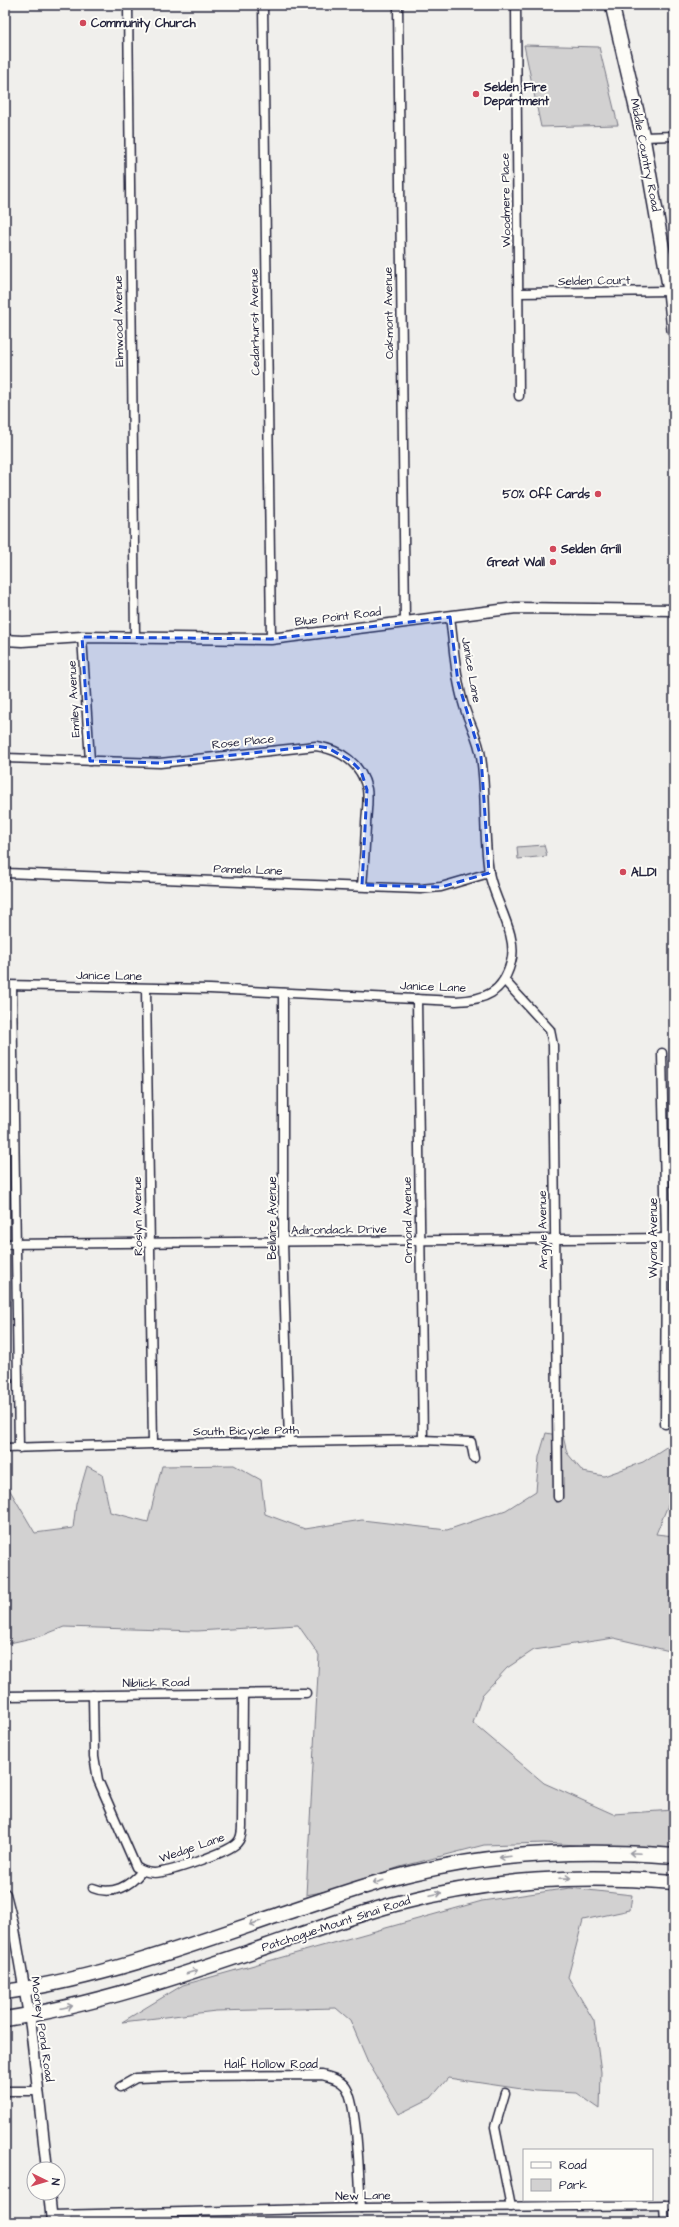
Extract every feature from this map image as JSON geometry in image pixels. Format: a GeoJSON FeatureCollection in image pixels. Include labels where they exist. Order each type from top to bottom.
{"type":"FeatureCollection","features":[{"type":"Feature","properties":{"kind":"highway"},"geometry":{"type":"LineString","coordinates":[[5,1992],[24,1990],[133,1964],[360,1888],[441,1866],[540,1853],[610,1852],[674,1856]]}},
{"type":"Feature","properties":{"kind":"highway","name":"Patchogue-Mount Sinai Road"},"geometry":{"type":"LineString","coordinates":[[5,2019],[29,2015],[137,1989],[356,1916],[430,1896],[491,1885],[552,1878],[613,1878],[674,1882]]}},
{"type":"Feature","properties":{"kind":"main road","name":"Middle Country Road"},"geometry":{"type":"LineString","coordinates":[[612,5],[643,137],[672,299],[674,330]]}},
{"type":"Feature","properties":{"kind":"street","name":"Elmwood Avenue"},"geometry":{"type":"LineString","coordinates":[[128,5],[135,636]]}},
{"type":"Feature","properties":{"kind":"street","name":"Cedarhurst Avenue"},"geometry":{"type":"LineString","coordinates":[[263,5],[271,638]]}},
{"type":"Feature","properties":{"kind":"street","name":"Oakmont Avenue"},"geometry":{"type":"LineString","coordinates":[[398,5],[404,622]]}},
{"type":"Feature","properties":{"kind":"street","name":"Woodmere Place"},"geometry":{"type":"LineString","coordinates":[[516,5],[519,396]]}},
{"type":"Feature","properties":{"kind":"street"},"geometry":{"type":"LineString","coordinates":[[643,137],[674,136]]}},
{"type":"Feature","properties":{"kind":"street","name":"Selden Court"},"geometry":{"type":"LineString","coordinates":[[519,294],[672,299]]}},
{"type":"Feature","properties":{"kind":"street","name":"Blue Point Road"},"geometry":{"type":"LineString","coordinates":[[5,640],[22,641],[82,637],[135,636],[271,638],[516,608],[674,610]]}},
{"type":"Feature","properties":{"kind":"street","name":"Janice Lane"},"geometry":{"type":"LineString","coordinates":[[8,986],[283,993],[475,1000],[492,993],[505,981],[512,960],[511,941],[489,873],[481,757],[458,682],[450,616]]}},
{"type":"Feature","properties":{"kind":"street","name":"Emiley Avenue"},"geometry":{"type":"LineString","coordinates":[[82,637],[90,761]]}},
{"type":"Feature","properties":{"kind":"street","name":"Rose Place"},"geometry":{"type":"LineString","coordinates":[[5,758],[160,763],[316,746],[340,752],[360,771],[367,790],[362,885]]}},
{"type":"Feature","properties":{"kind":"street","name":"Pamela Lane"},"geometry":{"type":"LineString","coordinates":[[5,873],[420,888],[441,887],[489,873]]}},
{"type":"Feature","properties":{"kind":"street","name":"Argyle Avenue"},"geometry":{"type":"LineString","coordinates":[[505,981],[550,1030],[553,1045],[558,1497]]}},
{"type":"Feature","properties":{"kind":"street"},"geometry":{"type":"LineString","coordinates":[[8,986],[19,1448]]}},
{"type":"Feature","properties":{"kind":"street","name":"Roslyn Avenue"},"geometry":{"type":"LineString","coordinates":[[146,989],[153,1444]]}},
{"type":"Feature","properties":{"kind":"street","name":"Bellaire Avenue"},"geometry":{"type":"LineString","coordinates":[[283,993],[284,1242],[289,1442]]}},
{"type":"Feature","properties":{"kind":"street","name":"Ormond Avenue"},"geometry":{"type":"LineString","coordinates":[[417,999],[423,1440]]}},
{"type":"Feature","properties":{"kind":"street","name":"Wyona Avenue"},"geometry":{"type":"LineString","coordinates":[[662,1053],[670,1238],[665,1424]]}},
{"type":"Feature","properties":{"kind":"street","name":"Adirondack Drive"},"geometry":{"type":"LineString","coordinates":[[5,1244],[670,1238]]}},
{"type":"Feature","properties":{"kind":"street","name":"South Bicycle Path"},"geometry":{"type":"LineString","coordinates":[[5,1448],[423,1440],[471,1442],[474,1458]]}},
{"type":"Feature","properties":{"kind":"street","name":"Niblick Road"},"geometry":{"type":"LineString","coordinates":[[5,1696],[306,1693]]}},
{"type":"Feature","properties":{"kind":"street","name":"Wedge Lane"},"geometry":{"type":"LineString","coordinates":[[142,1871],[162,1872],[201,1860],[233,1847],[238,1842],[242,1826],[243,1694]]}},
{"type":"Feature","properties":{"kind":"street"},"geometry":{"type":"LineString","coordinates":[[93,1695],[94,1756],[98,1780],[130,1856],[136,1867],[142,1871],[124,1888],[103,1892],[93,1888]]}},
{"type":"Feature","properties":{"kind":"street","name":"Mooney Pond Road"},"geometry":{"type":"LineString","coordinates":[[5,1894],[14,1929],[29,2015],[46,2161]]}},
{"type":"Feature","properties":{"kind":"street","name":"Half Hollow Road"},"geometry":{"type":"LineString","coordinates":[[120,2087],[136,2078],[192,2076],[322,2075],[339,2080],[345,2086],[352,2103],[361,2208]]}},
{"type":"Feature","properties":{"kind":"street"},"geometry":{"type":"LineString","coordinates":[[5,2091],[38,2091]]}},
{"type":"Feature","properties":{"kind":"street"},"geometry":{"type":"LineString","coordinates":[[505,2092],[495,2127],[510,2207]]}},
{"type":"Feature","properties":{"kind":"street"},"geometry":{"type":"LineString","coordinates":[[50,2201],[52,2218]]}},
{"type":"Feature","properties":{"kind":"street"},"geometry":{"type":"LineString","coordinates":[[664,2205],[665,2222]]}},
{"type":"Feature","properties":{"kind":"street","name":"New Lane"},"geometry":{"type":"LineString","coordinates":[[52,2218],[361,2208],[674,2205]]}},
{"type":"Feature","properties":{"kind":"highlighted area"},"geometry":{"type":"Polygon","coordinates":[[[450,617],[458,682],[481,757],[489,873],[441,887],[362,885],[367,790],[361,771],[351,761],[328,748],[316,746],[160,763],[90,761],[82,637],[271,639],[450,617]]]}},
{"type":"Feature","properties":{"kind":"shaded area"},"geometry":{"type":"Polygon","coordinates":[[[634,2211],[674,2211],[674,2222],[634,2222],[634,2211]]]}},
{"type":"Feature","properties":{"kind":"green space"},"geometry":{"type":"Polygon","coordinates":[[[524,45],[599,47],[618,125],[541,127],[524,45]]]}},
{"type":"Feature","properties":{"kind":"green space"},"geometry":{"type":"Polygon","coordinates":[[[544,845],[547,856],[518,859],[517,847],[544,845]]]}},
{"type":"Feature","properties":{"kind":"green space"},"geometry":{"type":"Polygon","coordinates":[[[546,1433],[563,1436],[567,1453],[583,1472],[604,1476],[643,1462],[674,1442],[674,1498],[671,1498],[656,1534],[674,1536],[674,1652],[614,1638],[534,1650],[507,1668],[482,1695],[473,1723],[544,1783],[613,1814],[674,1810],[674,1851],[544,1843],[484,1845],[400,1867],[327,1891],[306,1895],[319,1655],[298,1625],[197,1631],[64,1627],[41,1636],[5,1644],[5,1482],[35,1533],[73,1528],[76,1504],[87,1466],[102,1474],[110,1512],[148,1522],[162,1466],[234,1465],[261,1480],[265,1514],[305,1529],[362,1520],[447,1530],[506,1510],[536,1491],[539,1457],[546,1433]]]}},
{"type":"Feature","properties":{"kind":"green space"},"geometry":{"type":"Polygon","coordinates":[[[570,1888],[632,1895],[630,1910],[583,1920],[568,1977],[594,2021],[601,2072],[600,2109],[577,2093],[535,2091],[448,2078],[431,2098],[399,2114],[368,2062],[350,2020],[336,2008],[216,2011],[122,2022],[183,1985],[482,1901],[570,1888]]]}},
{"type":"Feature","properties":{"kind":"place","name":"Community Church"},"geometry":{"type":"Point","coordinates":[83,23]}},
{"type":"Feature","properties":{"kind":"place","name":"Selden Fire Department"},"geometry":{"type":"Point","coordinates":[476,94]}},
{"type":"Feature","properties":{"kind":"place","name":"50% Off Cards"},"geometry":{"type":"Point","coordinates":[598,494]}},
{"type":"Feature","properties":{"kind":"place","name":"Selden Grill"},"geometry":{"type":"Point","coordinates":[553,549]}},
{"type":"Feature","properties":{"kind":"place","name":"Great Wall"},"geometry":{"type":"Point","coordinates":[553,562]}},
{"type":"Feature","properties":{"kind":"place","name":"ALDI"},"geometry":{"type":"Point","coordinates":[623,872]}}]}
